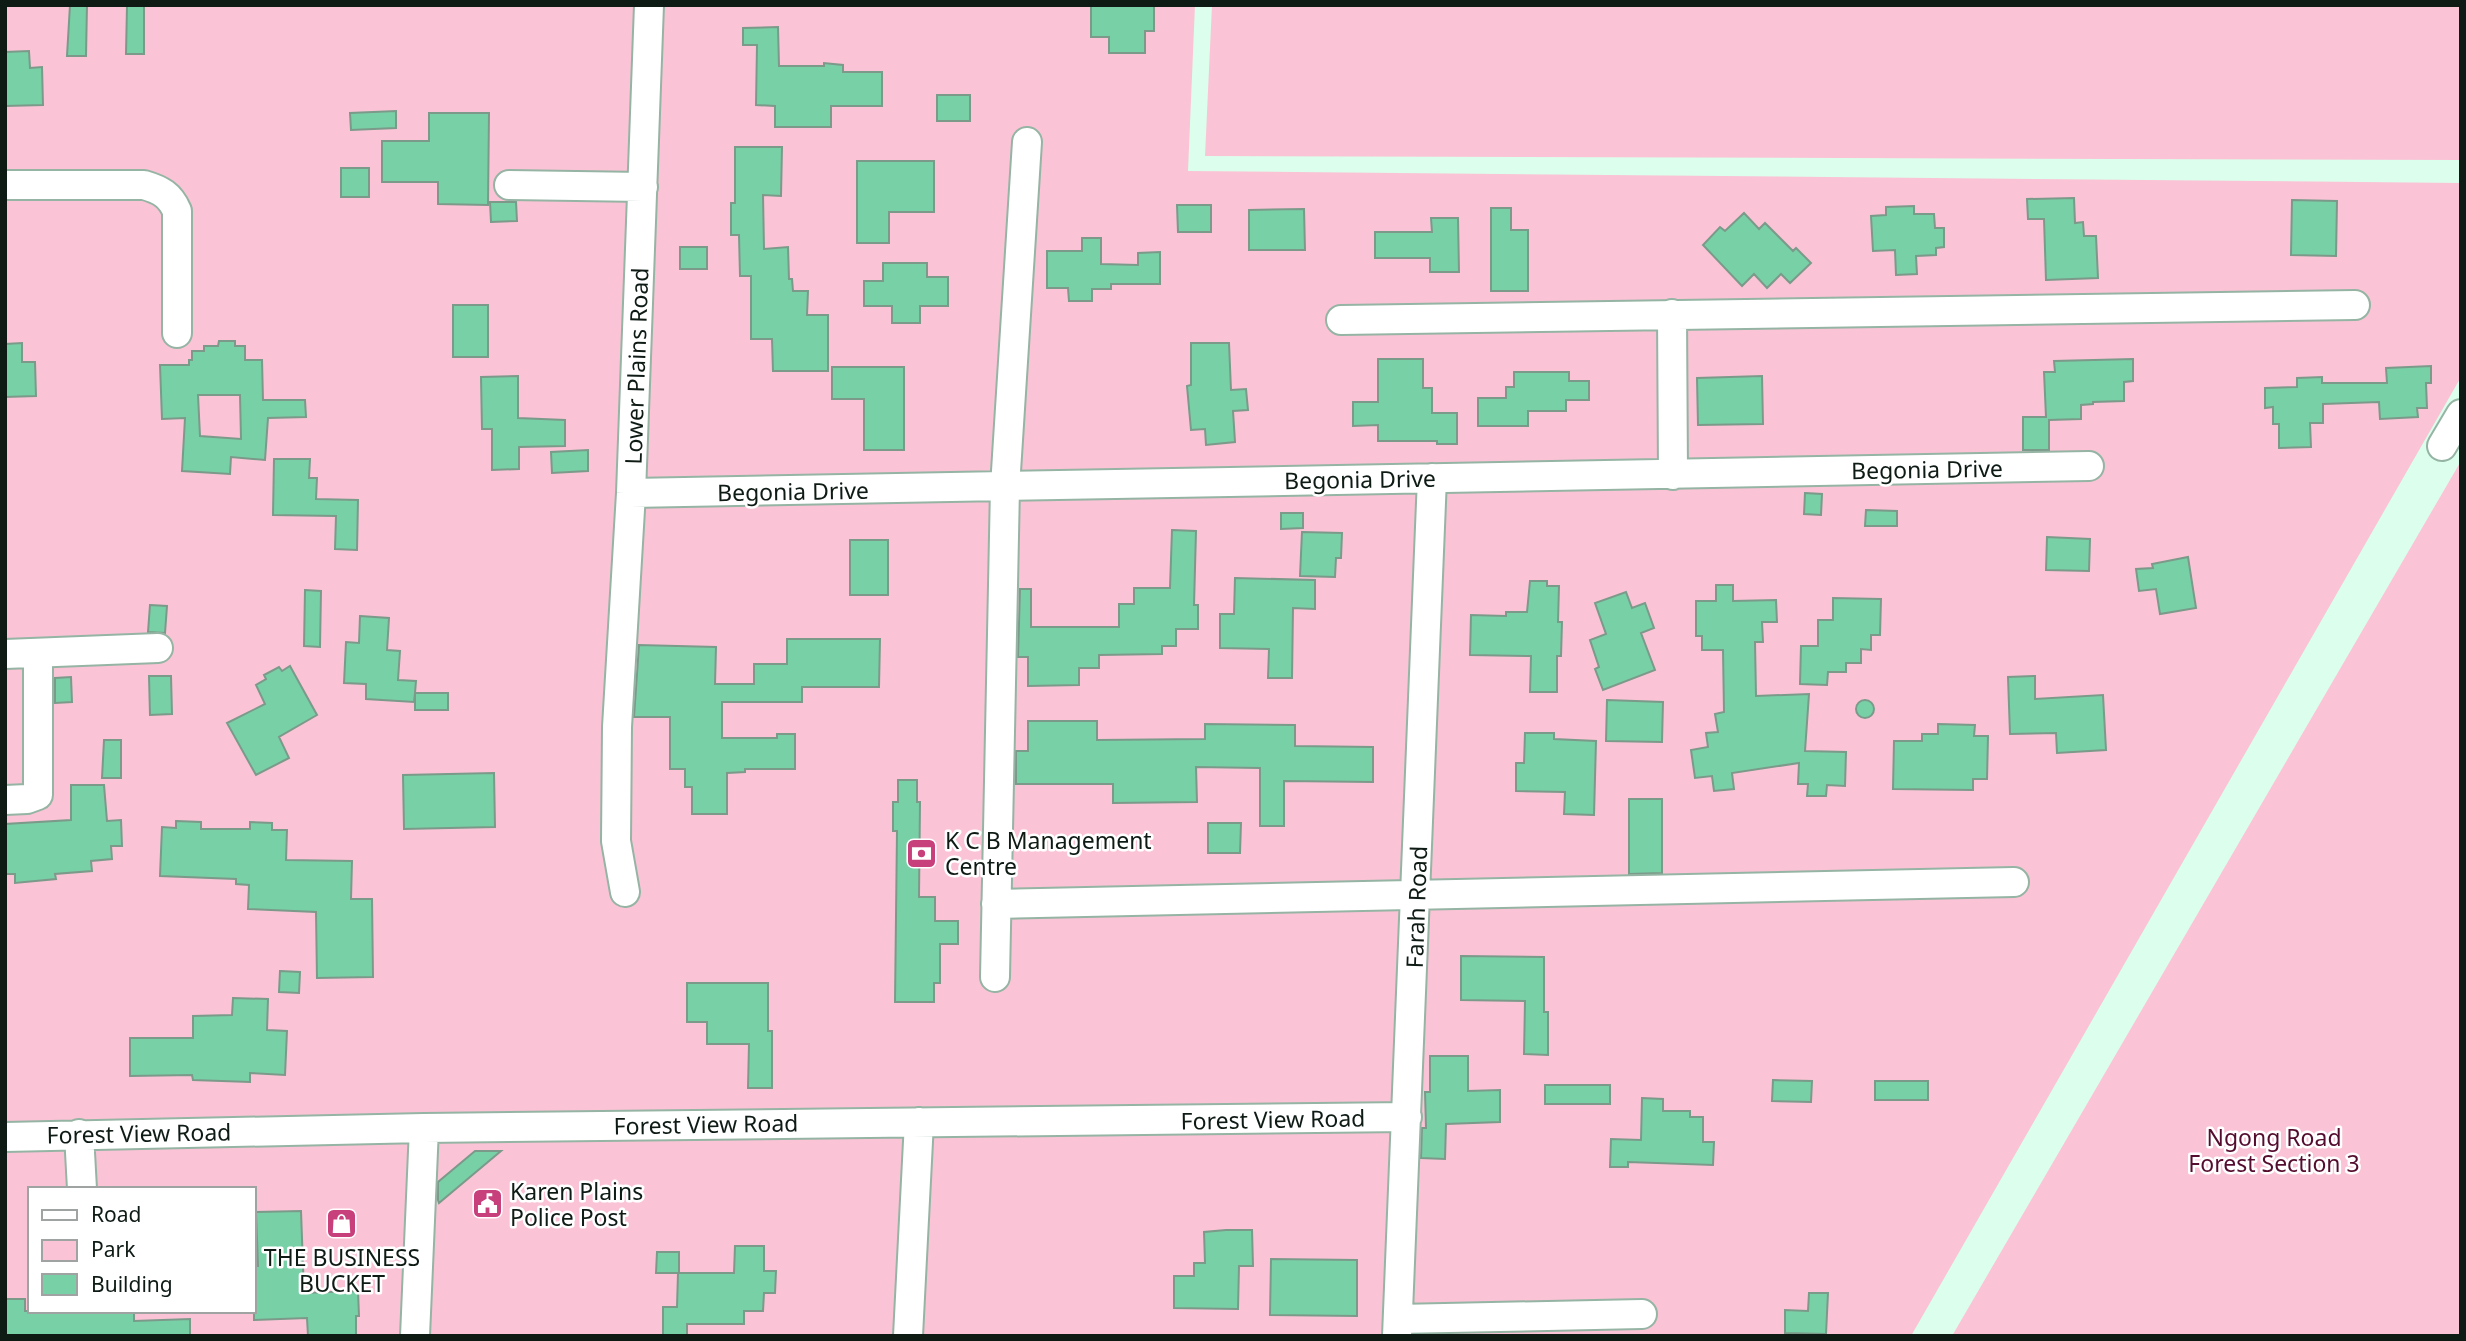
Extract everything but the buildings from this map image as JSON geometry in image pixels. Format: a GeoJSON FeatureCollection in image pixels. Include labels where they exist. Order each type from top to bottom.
{"type":"FeatureCollection","features":[{"type":"Feature","properties":{"kind":"street","name":"Lower Plains Road"},"geometry":{"type":"LineString","coordinates":[[625,892],[616,841],[617,727],[631,493],[649,5]]}},
{"type":"Feature","properties":{"kind":"street"},"geometry":{"type":"LineString","coordinates":[[995,977],[1005,487],[1027,142]]}},
{"type":"Feature","properties":{"kind":"street"},"geometry":{"type":"LineString","coordinates":[[5,185],[144,185],[159,189],[171,197],[177,211],[177,333]]}},
{"type":"Feature","properties":{"kind":"street"},"geometry":{"type":"LineString","coordinates":[[509,185],[643,187]]}},
{"type":"Feature","properties":{"kind":"street"},"geometry":{"type":"LineString","coordinates":[[1341,320],[2355,305]]}},
{"type":"Feature","properties":{"kind":"street"},"geometry":{"type":"LineString","coordinates":[[1672,314],[1673,475]]}},
{"type":"Feature","properties":{"kind":"street"},"geometry":{"type":"LineString","coordinates":[[2442,446],[2461,414]]}},
{"type":"Feature","properties":{"kind":"street","name":"Begonia Drive"},"geometry":{"type":"LineString","coordinates":[[631,493],[2089,466]]}},
{"type":"Feature","properties":{"kind":"street","name":"Farah Road"},"geometry":{"type":"LineString","coordinates":[[1398,1328],[1432,478]]}},
{"type":"Feature","properties":{"kind":"street"},"geometry":{"type":"LineString","coordinates":[[5,654],[158,648]]}},
{"type":"Feature","properties":{"kind":"street"},"geometry":{"type":"LineString","coordinates":[[5,800],[27,799],[38,795],[38,654]]}},
{"type":"Feature","properties":{"kind":"street"},"geometry":{"type":"LineString","coordinates":[[996,904],[2014,882]]}},
{"type":"Feature","properties":{"kind":"street","name":"Forest View Road"},"geometry":{"type":"LineString","coordinates":[[5,1137],[424,1128],[1408,1117]]}},
{"type":"Feature","properties":{"kind":"street"},"geometry":{"type":"LineString","coordinates":[[908,1336],[919,1122]]}},
{"type":"Feature","properties":{"kind":"street"},"geometry":{"type":"LineString","coordinates":[[415,1336],[424,1128]]}},
{"type":"Feature","properties":{"kind":"street"},"geometry":{"type":"LineString","coordinates":[[79,1134],[82,1187]]}},
{"type":"Feature","properties":{"kind":"street"},"geometry":{"type":"LineString","coordinates":[[1398,1328],[1642,1314]]}},
{"type":"Feature","properties":{"kind":"green space"},"geometry":{"type":"Polygon","coordinates":[[[5,5],[1195,5],[1188,171],[2461,183],[2461,377],[1911,1336],[5,1336],[5,5]]]}},
{"type":"Feature","properties":{"kind":"green space"},"geometry":{"type":"Polygon","coordinates":[[[1212,5],[2461,5],[2461,160],[1205,156],[1212,5]]]}},
{"type":"Feature","properties":{"kind":"green space","name":"Ngong Road Forest Section 3"},"geometry":{"type":"Polygon","coordinates":[[[2461,461],[2461,1336],[1952,1336],[2461,461]]]}},
{"type":"Feature","properties":{"kind":"place","name":"K C B Management Centre"},"geometry":{"type":"Point","coordinates":[922,853]}},
{"type":"Feature","properties":{"kind":"place","name":"Karen Plains Police Post"},"geometry":{"type":"Point","coordinates":[487,1204]}},
{"type":"Feature","properties":{"kind":"place","name":"THE BUSINESS BUCKET"},"geometry":{"type":"Point","coordinates":[342,1223]}}]}
